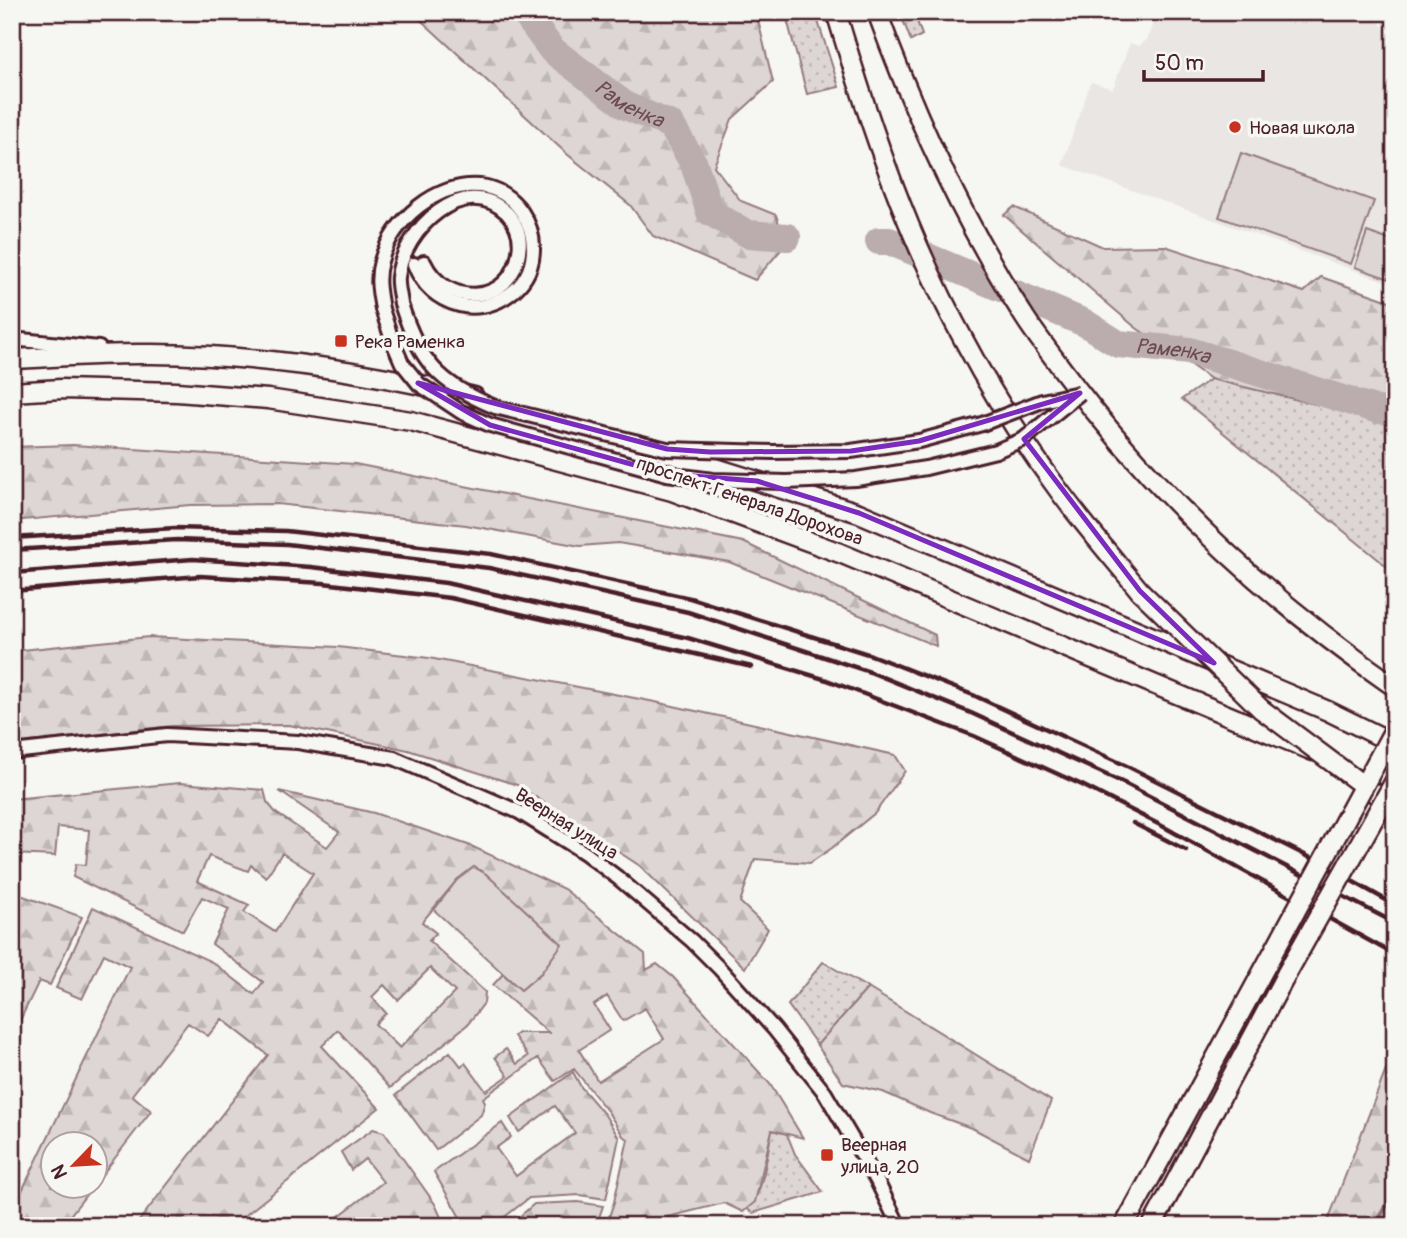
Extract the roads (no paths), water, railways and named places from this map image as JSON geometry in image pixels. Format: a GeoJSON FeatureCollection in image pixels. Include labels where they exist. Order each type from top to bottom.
{"type":"FeatureCollection","features":[{"type":"Feature","properties":{"kind":"main road"},"geometry":{"type":"LineString","coordinates":[[836,12],[890,178],[931,274],[965,344],[1060,492],[1140,591],[1261,709],[1364,786],[1391,799]]}},
{"type":"Feature","properties":{"kind":"main road"},"geometry":{"type":"LineString","coordinates":[[877,12],[894,60],[933,150],[990,258],[1022,314],[1080,393],[1134,460],[1196,527],[1277,599],[1395,687]]}},
{"type":"Feature","properties":{"kind":"main road","name":"проспект Генерала Дорохова"},"geometry":{"type":"LineString","coordinates":[[12,359],[152,354],[306,364],[410,381],[546,415],[859,513],[1328,711],[1395,744]]}},
{"type":"Feature","properties":{"kind":"main road","name":"проспект Генерала Дорохова"},"geometry":{"type":"LineString","coordinates":[[12,392],[61,389],[177,392],[268,400],[411,421],[672,491],[840,553],[1326,757],[1391,799]]}},
{"type":"Feature","properties":{"kind":"main road"},"geometry":{"type":"LineString","coordinates":[[1124,1226],[1395,728]]}},
{"type":"Feature","properties":{"kind":"main road"},"geometry":{"type":"LineString","coordinates":[[1152,1226],[1287,973],[1391,799],[1395,781]]}},
{"type":"Feature","properties":{"kind":"street"},"geometry":{"type":"LineString","coordinates":[[467,185],[489,187],[511,197],[525,215],[532,237],[532,260],[524,279],[513,292],[498,302],[481,307],[465,307],[445,302],[420,281],[419,263],[451,291],[467,295],[487,293],[506,284],[517,267],[520,245],[516,223],[497,203],[473,200],[450,204],[435,212],[416,232],[404,254],[398,278],[401,303],[411,336],[422,356],[447,382],[470,397],[495,407],[667,449],[748,452],[850,451],[919,441],[982,424],[1042,401],[1080,393],[1024,439],[961,461],[856,479],[786,482],[713,480],[667,474],[490,425],[461,412],[419,384],[402,363],[391,340],[377,284],[381,260],[404,220],[446,190],[467,185]]}},
{"type":"Feature","properties":{"kind":"street"},"geometry":{"type":"LineString","coordinates":[[12,339],[152,354]]}},
{"type":"Feature","properties":{"kind":"street","name":"Веерная улица"},"geometry":{"type":"LineString","coordinates":[[12,752],[167,735],[299,742],[394,758],[519,812],[585,853],[618,878],[692,941],[720,970],[774,1029],[825,1093],[871,1171],[899,1226]]}},
{"type":"Feature","properties":{"kind":"waterway","name":"Раменка"},"geometry":{"type":"LineString","coordinates":[[524,12],[552,50],[626,106],[671,125],[694,164],[710,212],[748,234],[787,237]]}},
{"type":"Feature","properties":{"kind":"waterway","name":"Раменка"},"geometry":{"type":"LineString","coordinates":[[879,241],[889,241],[1085,323],[1118,344],[1190,351],[1378,410],[1395,411]]}},
{"type":"Feature","properties":{"kind":"waterway"},"geometry":{"type":"LineString","coordinates":[[1374,1226],[1395,1192]]}},
{"type":"Feature","properties":{"kind":"railway"},"geometry":{"type":"LineString","coordinates":[[12,538],[175,528],[286,531],[491,554],[690,598],[871,655],[973,695],[1129,767],[1309,857],[1395,905]]}},
{"type":"Feature","properties":{"kind":"railway"},"geometry":{"type":"LineString","coordinates":[[12,550],[177,540],[287,544],[489,568],[688,612],[870,672],[971,713],[1124,783],[1395,923]]}},
{"type":"Feature","properties":{"kind":"railway"},"geometry":{"type":"LineString","coordinates":[[12,573],[193,559],[311,567],[446,583],[688,638],[827,680],[974,736],[1082,785],[1166,828],[1395,955]]}},
{"type":"Feature","properties":{"kind":"railway"},"geometry":{"type":"LineString","coordinates":[[12,591],[200,576],[323,583],[450,598],[752,667]]}},
{"type":"Feature","properties":{"kind":"railway"},"geometry":{"type":"LineString","coordinates":[[1133,823],[1186,850]]}},
{"type":"Feature","properties":{"kind":"place","name":"Новая школа"},"geometry":{"type":"Point","coordinates":[1235,127]}},
{"type":"Feature","properties":{"kind":"place","name":"Река Раменка"},"geometry":{"type":"Point","coordinates":[341,341]}},
{"type":"Feature","properties":{"kind":"place","name":"Веерная улица, 20"},"geometry":{"type":"Point","coordinates":[827,1155]}}]}
